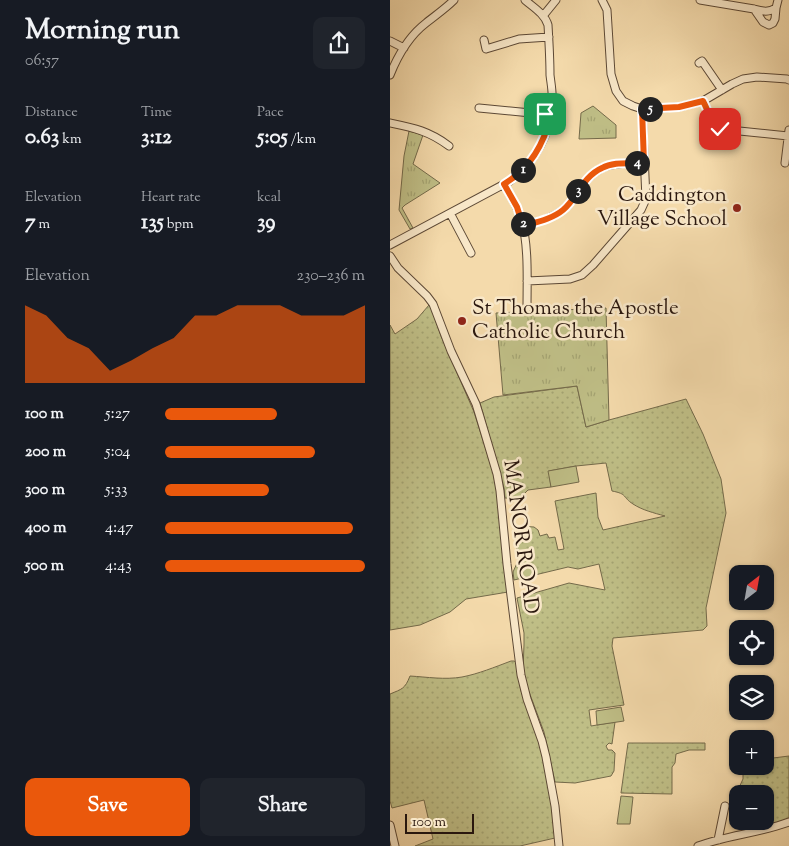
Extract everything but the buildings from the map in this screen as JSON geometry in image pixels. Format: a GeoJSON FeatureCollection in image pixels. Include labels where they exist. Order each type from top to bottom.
{"type":"FeatureCollection","features":[{"type":"Feature","properties":{"kind":"street"},"geometry":{"type":"LineString","coordinates":[[390,75],[404,48],[420,28],[454,0]]}},
{"type":"Feature","properties":{"kind":"street"},"geometry":{"type":"LineString","coordinates":[[390,245],[504,184],[523,170],[545,138],[551,115],[552,100],[548,23],[525,0]]}},
{"type":"Feature","properties":{"kind":"street"},"geometry":{"type":"LineString","coordinates":[[543,16],[556,0]]}},
{"type":"Feature","properties":{"kind":"street"},"geometry":{"type":"LineString","coordinates":[[602,0],[607,10],[611,74],[616,90],[624,101],[633,106],[642,109],[679,107],[703,101],[732,84],[743,80],[757,77],[789,80]]}},
{"type":"Feature","properties":{"kind":"street"},"geometry":{"type":"LineString","coordinates":[[700,0],[762,11],[771,11],[776,8]]}},
{"type":"Feature","properties":{"kind":"street"},"geometry":{"type":"LineString","coordinates":[[754,9],[763,22],[769,25],[775,19],[778,0]]}},
{"type":"Feature","properties":{"kind":"street"},"geometry":{"type":"LineString","coordinates":[[484,40],[486,49],[519,38],[549,37]]}},
{"type":"Feature","properties":{"kind":"street"},"geometry":{"type":"LineString","coordinates":[[390,40],[404,48]]}},
{"type":"Feature","properties":{"kind":"street"},"geometry":{"type":"LineString","coordinates":[[702,61],[722,90]]}},
{"type":"Feature","properties":{"kind":"street"},"geometry":{"type":"LineString","coordinates":[[703,101],[713,123],[720,129],[789,133],[785,163]]}},
{"type":"Feature","properties":{"kind":"street"},"geometry":{"type":"LineString","coordinates":[[478,108],[551,115]]}},
{"type":"Feature","properties":{"kind":"street"},"geometry":{"type":"LineString","coordinates":[[527,281],[570,279],[582,275],[641,210],[646,199],[642,109]]}},
{"type":"Feature","properties":{"kind":"street"},"geometry":{"type":"LineString","coordinates":[[390,123],[426,132],[449,146]]}},
{"type":"Feature","properties":{"kind":"street"},"geometry":{"type":"LineString","coordinates":[[523,226],[552,217],[563,210],[580,187],[601,168],[610,164],[644,163]]}},
{"type":"Feature","properties":{"kind":"street"},"geometry":{"type":"LineString","coordinates":[[504,184],[517,207],[523,226],[527,308]]}},
{"type":"Feature","properties":{"kind":"street"},"geometry":{"type":"LineString","coordinates":[[450,213],[471,254]]}},
{"type":"Feature","properties":{"kind":"street","name":"MANOR ROAD"},"geometry":{"type":"LineString","coordinates":[[390,256],[406,276],[427,296],[436,309],[451,352],[476,404],[497,474],[521,675],[527,700],[546,757],[555,806],[559,846]]}},
{"type":"Feature","properties":{"kind":"street"},"geometry":{"type":"LineString","coordinates":[[718,840],[724,806]]}},
{"type":"Feature","properties":{"kind":"street"},"geometry":{"type":"LineString","coordinates":[[698,846],[776,827],[789,822]]}},
{"type":"Feature","properties":{"kind":"street"},"geometry":{"type":"LineString","coordinates":[[390,825],[395,846]]}},
{"type":"Feature","properties":{"kind":"green space"},"geometry":{"type":"Polygon","coordinates":[[[593,106],[616,125],[616,138],[579,139],[581,113],[593,106]]]}},
{"type":"Feature","properties":{"kind":"green space"},"geometry":{"type":"Polygon","coordinates":[[[409,131],[423,135],[413,164],[440,183],[402,208],[413,228],[410,229],[399,210],[404,156],[409,131]]]}},
{"type":"Feature","properties":{"kind":"green space"},"geometry":{"type":"Polygon","coordinates":[[[429,305],[474,412],[493,472],[498,498],[508,592],[466,599],[450,612],[420,625],[390,630],[390,325],[395,334],[417,319],[429,305]]]}},
{"type":"Feature","properties":{"kind":"green space"},"geometry":{"type":"Polygon","coordinates":[[[606,308],[609,420],[586,427],[577,386],[503,395],[496,313],[606,308]]]}},
{"type":"Feature","properties":{"kind":"green space"},"geometry":{"type":"Polygon","coordinates":[[[577,386],[586,427],[686,399],[703,434],[721,479],[726,513],[706,608],[707,626],[703,630],[613,638],[612,646],[624,705],[589,710],[591,726],[615,722],[612,744],[609,743],[606,746],[608,750],[612,750],[615,753],[614,771],[611,776],[575,783],[555,782],[544,732],[525,681],[523,669],[524,633],[517,598],[569,583],[605,590],[599,564],[578,569],[568,567],[514,580],[513,572],[518,561],[514,528],[519,526],[534,527],[538,530],[540,536],[547,534],[549,538],[555,537],[558,550],[564,549],[555,501],[596,493],[598,517],[603,530],[665,516],[640,508],[623,495],[612,491],[606,463],[549,471],[551,487],[528,490],[519,499],[505,498],[504,488],[480,403],[494,397],[577,386]]]}},
{"type":"Feature","properties":{"kind":"green space"},"geometry":{"type":"Polygon","coordinates":[[[576,466],[579,482],[551,487],[548,471],[576,466]]]}},
{"type":"Feature","properties":{"kind":"green space"},"geometry":{"type":"Polygon","coordinates":[[[511,661],[516,662],[521,691],[541,747],[550,791],[555,838],[520,846],[415,846],[433,839],[424,800],[392,808],[390,801],[390,694],[403,688],[410,676],[456,678],[511,661]]]}},
{"type":"Feature","properties":{"kind":"green space"},"geometry":{"type":"Polygon","coordinates":[[[621,707],[624,721],[597,725],[596,711],[621,707]]]}},
{"type":"Feature","properties":{"kind":"green space"},"geometry":{"type":"Polygon","coordinates":[[[628,743],[705,743],[705,750],[689,750],[676,754],[675,763],[672,767],[672,794],[621,793],[628,743]]]}},
{"type":"Feature","properties":{"kind":"green space"},"geometry":{"type":"Polygon","coordinates":[[[789,756],[789,819],[774,825],[774,785],[740,785],[743,775],[774,775],[774,758],[789,756]]]}},
{"type":"Feature","properties":{"kind":"green space"},"geometry":{"type":"Polygon","coordinates":[[[621,796],[633,797],[630,824],[617,824],[621,796]]]}},
{"type":"Feature","properties":{"kind":"place","name":"Caddington Village School"},"geometry":{"type":"Point","coordinates":[737,208]}},
{"type":"Feature","properties":{"kind":"place","name":"St Thomas the Apostle Catholic Church"},"geometry":{"type":"Point","coordinates":[462,321]}},
{"type":"Feature","properties":{"kind":"route"},"geometry":{"type":"LineString","coordinates":[[545,114],[551,115],[541,146],[523,170],[504,184],[517,207],[523,226],[552,217],[563,210],[580,187],[601,168],[610,164],[644,163],[642,109],[679,107],[703,101],[713,123],[720,129]]}}]}
